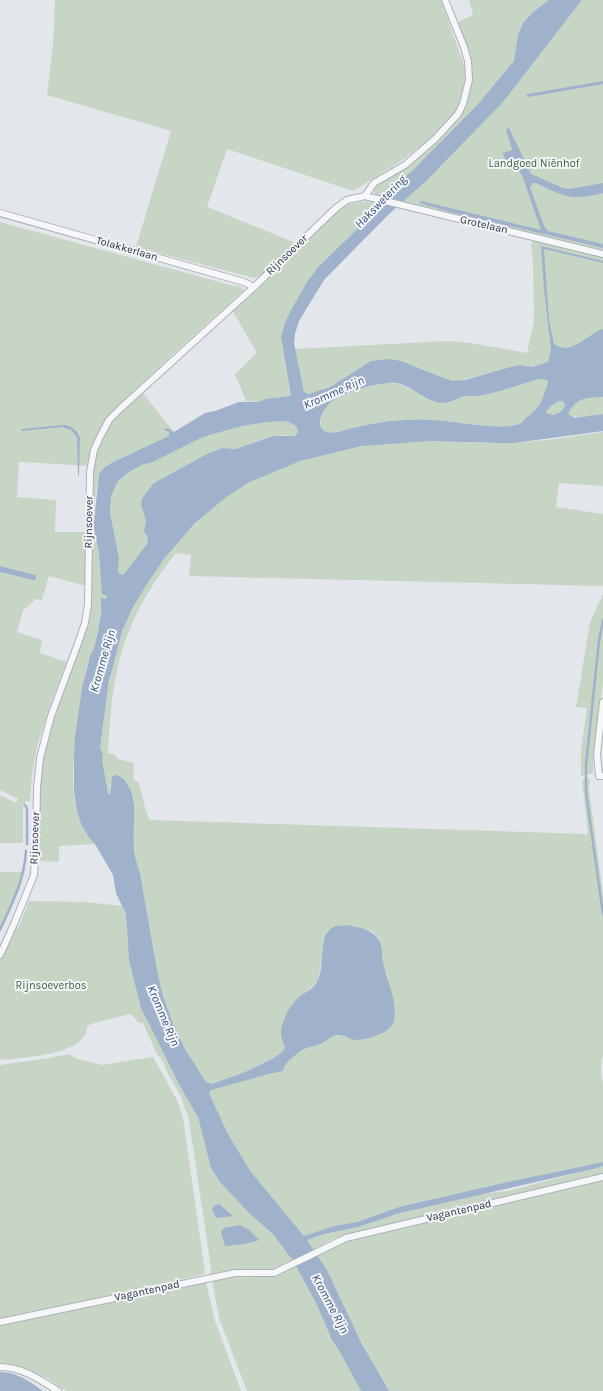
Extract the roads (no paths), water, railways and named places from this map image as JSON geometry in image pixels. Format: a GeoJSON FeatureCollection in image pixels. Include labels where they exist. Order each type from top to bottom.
{"type":"FeatureCollection","features":[{"type":"Feature","properties":{"kind":"street"},"geometry":{"type":"LineString","coordinates":[[365,196],[374,184],[405,165],[435,139],[458,114],[463,104],[469,80],[468,61],[445,0]]}},
{"type":"Feature","properties":{"kind":"street","name":"Grotelaan"},"geometry":{"type":"LineString","coordinates":[[365,196],[603,254]]}},
{"type":"Feature","properties":{"kind":"street","name":"Rijnsoever"},"geometry":{"type":"LineString","coordinates":[[0,955],[34,875],[36,843],[36,788],[40,758],[51,716],[77,646],[86,616],[88,604],[90,472],[94,450],[109,420],[121,408],[254,287],[336,208],[347,200],[365,196]]}},
{"type":"Feature","properties":{"kind":"street","name":"Tolakkerlaan"},"geometry":{"type":"LineString","coordinates":[[0,213],[244,282],[254,287]]}},
{"type":"Feature","properties":{"kind":"street"},"geometry":{"type":"LineString","coordinates":[[601,776],[597,754],[603,702]]}},
{"type":"Feature","properties":{"kind":"street","name":"Vagantenpad"},"geometry":{"type":"LineString","coordinates":[[0,1322],[228,1274],[274,1272],[294,1264],[317,1251],[346,1238],[603,1177]]}},
{"type":"Feature","properties":{"kind":"street"},"geometry":{"type":"LineString","coordinates":[[0,1367],[10,1367],[21,1370],[58,1391]]}},
{"type":"Feature","properties":{"kind":"water","name":"Kromme Rijn"},"geometry":{"type":"Polygon","coordinates":[[[549,0],[582,0],[503,102],[426,181],[387,216],[324,280],[299,321],[294,343],[304,392],[309,394],[330,387],[371,361],[389,359],[401,361],[452,381],[465,380],[520,365],[532,367],[548,362],[551,350],[541,246],[603,261],[603,263],[544,250],[549,320],[554,344],[567,348],[603,329],[603,397],[592,397],[582,400],[571,409],[568,414],[575,418],[603,414],[603,431],[514,443],[430,441],[362,446],[300,461],[250,482],[226,497],[195,523],[164,559],[132,609],[122,632],[109,681],[100,748],[103,754],[102,760],[108,794],[110,794],[112,777],[115,775],[124,780],[130,789],[135,810],[135,852],[163,996],[174,1026],[185,1049],[206,1082],[212,1084],[245,1072],[281,1053],[285,1048],[281,1033],[284,1019],[295,1001],[317,983],[320,975],[324,940],[326,934],[331,928],[343,925],[362,928],[376,936],[381,944],[382,959],[394,1003],[395,1012],[392,1026],[378,1035],[356,1040],[341,1035],[336,1035],[322,1043],[300,1051],[286,1063],[283,1071],[211,1090],[209,1093],[228,1134],[251,1172],[304,1236],[334,1226],[357,1222],[399,1207],[603,1162],[603,1166],[593,1169],[400,1213],[358,1227],[324,1234],[307,1240],[327,1270],[362,1344],[389,1391],[361,1391],[332,1340],[316,1303],[296,1266],[295,1261],[290,1257],[273,1234],[250,1214],[220,1182],[211,1168],[198,1117],[181,1088],[141,1008],[129,960],[125,912],[116,893],[113,875],[95,844],[82,826],[77,812],[74,791],[75,737],[82,688],[98,632],[101,613],[101,598],[106,599],[107,596],[102,594],[99,552],[94,529],[99,474],[104,468],[113,462],[169,436],[169,432],[164,430],[165,428],[174,432],[205,413],[239,402],[259,402],[265,399],[291,396],[281,337],[289,314],[307,282],[319,266],[380,207],[391,199],[407,175],[478,104],[514,61],[518,34],[523,23],[533,12],[549,0]],[[539,379],[480,396],[466,396],[443,403],[432,400],[398,383],[374,385],[348,393],[335,399],[329,404],[321,416],[321,427],[325,431],[332,433],[386,422],[409,420],[441,421],[489,426],[511,426],[521,423],[540,403],[548,383],[547,380],[539,379]],[[559,401],[551,406],[546,413],[554,415],[562,411],[565,405],[563,401],[559,401]],[[268,422],[242,426],[203,437],[153,462],[142,465],[129,472],[118,481],[111,496],[110,513],[119,559],[118,572],[122,575],[125,573],[147,544],[148,538],[144,531],[146,521],[141,504],[142,499],[154,483],[205,455],[222,448],[236,449],[273,436],[295,436],[298,432],[296,426],[289,422],[268,422]]]}},
{"type":"Feature","properties":{"kind":"water"},"geometry":{"type":"Polygon","coordinates":[[[603,81],[603,84],[528,97],[526,96],[528,94],[603,81]]]}},
{"type":"Feature","properties":{"kind":"water"},"geometry":{"type":"Polygon","coordinates":[[[508,128],[531,174],[563,188],[569,189],[603,183],[603,193],[583,197],[568,196],[554,192],[536,183],[533,183],[530,187],[544,226],[548,231],[603,244],[603,248],[454,213],[419,203],[421,201],[541,230],[522,175],[507,162],[503,155],[503,153],[512,150],[506,130],[508,128]]]}},
{"type":"Feature","properties":{"kind":"water"},"geometry":{"type":"Polygon","coordinates":[[[63,425],[73,428],[80,438],[79,476],[77,437],[71,430],[63,427],[21,431],[22,429],[63,425]]]}},
{"type":"Feature","properties":{"kind":"water"},"geometry":{"type":"Polygon","coordinates":[[[0,566],[35,575],[35,580],[0,572],[0,566]]]}},
{"type":"Feature","properties":{"kind":"water"},"geometry":{"type":"Polygon","coordinates":[[[219,1204],[233,1216],[216,1218],[212,1209],[214,1206],[219,1204]]]}},
{"type":"Feature","properties":{"kind":"water"},"geometry":{"type":"Polygon","coordinates":[[[240,1225],[249,1230],[259,1240],[245,1244],[225,1246],[221,1232],[224,1228],[240,1225]]]}},
{"type":"Feature","properties":{"kind":"water"},"geometry":{"type":"Polygon","coordinates":[[[0,1372],[17,1375],[43,1391],[0,1391],[0,1372]]]}},
{"type":"Feature","properties":{"kind":"waterway"},"geometry":{"type":"LineString","coordinates":[[603,620],[599,641],[586,765],[586,792],[603,914]]}},
{"type":"Feature","properties":{"kind":"waterway"},"geometry":{"type":"LineString","coordinates":[[25,805],[27,809],[27,844]]}},
{"type":"Feature","properties":{"kind":"waterway"},"geometry":{"type":"LineString","coordinates":[[0,930],[13,901],[23,873],[26,851]]}},
{"type":"Feature","properties":{"kind":"park label","name":"Landgoed Niënhof"},"geometry":{"type":"Point","coordinates":[534,164]}},
{"type":"Feature","properties":{"kind":"park label","name":"Rijnsoeverbos"},"geometry":{"type":"Point","coordinates":[51,986]}},
{"type":"Feature","properties":{"kind":"water label","name":"Hakswetering"},"geometry":{"type":"Point","coordinates":[381,202]}}]}
